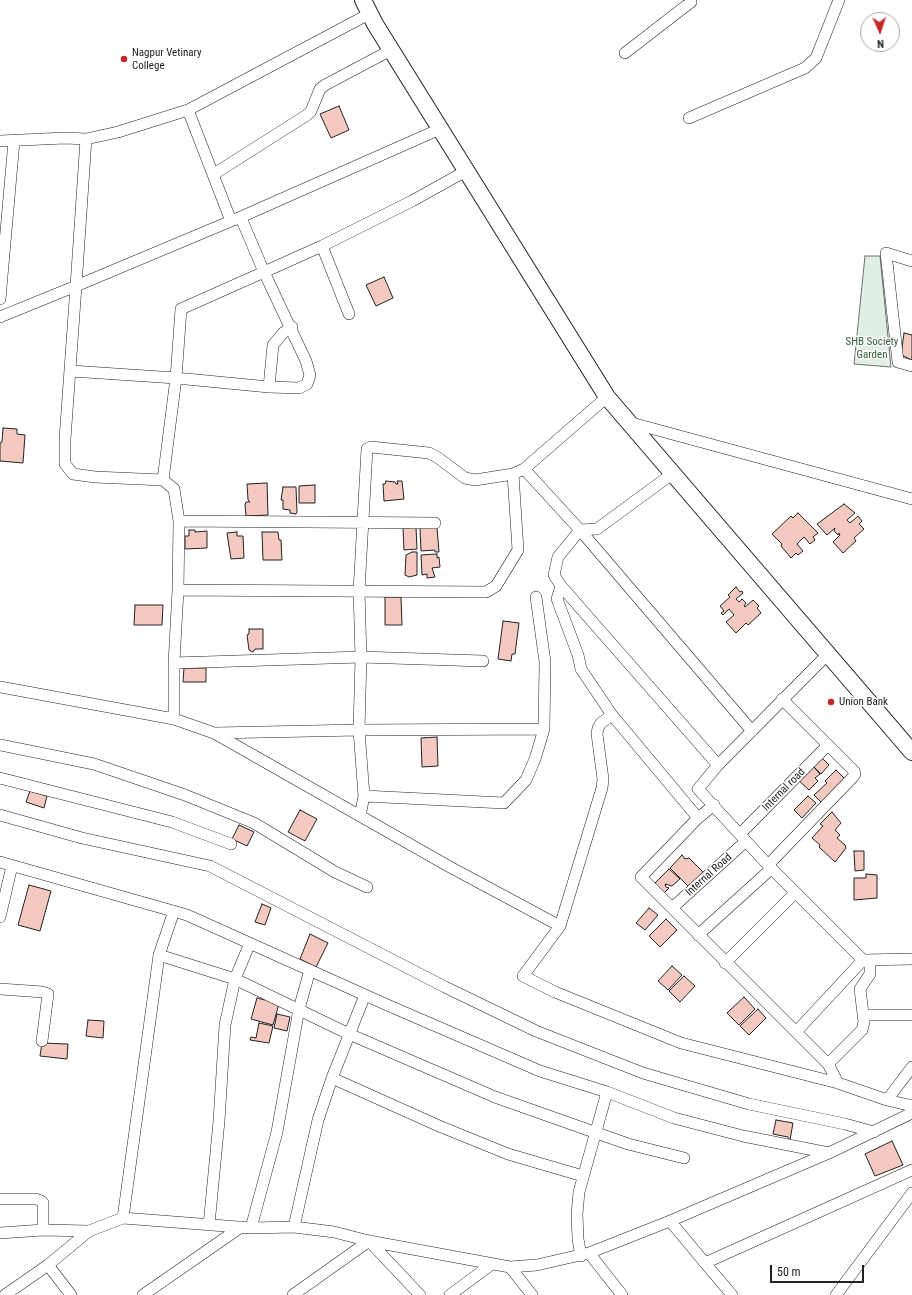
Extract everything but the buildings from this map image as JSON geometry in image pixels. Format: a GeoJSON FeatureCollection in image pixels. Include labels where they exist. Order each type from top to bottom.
{"type":"FeatureCollection","features":[{"type":"Feature","properties":{"kind":"street"},"geometry":{"type":"LineString","coordinates":[[625,54],[691,2],[690,0]]}},
{"type":"Feature","properties":{"kind":"street"},"geometry":{"type":"LineString","coordinates":[[689,118],[805,68],[816,58],[839,0]]}},
{"type":"Feature","properties":{"kind":"street"},"geometry":{"type":"LineString","coordinates":[[0,141],[14,142],[65,138],[86,139],[118,132],[188,110],[366,7],[391,50],[607,397],[912,752]]}},
{"type":"Feature","properties":{"kind":"street"},"geometry":{"type":"LineString","coordinates":[[214,174],[312,111],[320,89],[325,85],[391,50]]}},
{"type":"Feature","properties":{"kind":"street"},"geometry":{"type":"LineString","coordinates":[[71,371],[176,378],[269,387],[299,388],[307,384],[310,375],[292,327],[214,174],[188,110]]}},
{"type":"Feature","properties":{"kind":"street"},"geometry":{"type":"LineString","coordinates":[[0,317],[236,219],[440,129]]}},
{"type":"Feature","properties":{"kind":"street"},"geometry":{"type":"LineString","coordinates":[[86,139],[71,371],[64,439],[66,464],[73,474],[163,480],[174,489],[179,520],[178,590],[174,662],[174,719]]}},
{"type":"Feature","properties":{"kind":"street"},"geometry":{"type":"LineString","coordinates":[[0,299],[3,239],[14,142]]}},
{"type":"Feature","properties":{"kind":"street"},"geometry":{"type":"LineString","coordinates":[[163,480],[176,378],[181,309],[322,246],[412,201],[466,171]]}},
{"type":"Feature","properties":{"kind":"street"},"geometry":{"type":"LineString","coordinates":[[322,246],[349,314]]}},
{"type":"Feature","properties":{"kind":"street"},"geometry":{"type":"LineString","coordinates":[[912,261],[886,253],[898,362],[912,366]]}},
{"type":"Feature","properties":{"kind":"street"},"geometry":{"type":"LineString","coordinates":[[269,387],[273,345],[292,327]]}},
{"type":"Feature","properties":{"kind":"street"},"geometry":{"type":"LineString","coordinates":[[360,816],[364,796],[359,730],[361,657],[359,591],[367,449],[371,447],[429,453],[437,457],[461,475],[474,480],[513,474],[524,469],[607,397]]}},
{"type":"Feature","properties":{"kind":"street"},"geometry":{"type":"LineString","coordinates":[[628,422],[912,499]]}},
{"type":"Feature","properties":{"kind":"street"},"geometry":{"type":"LineString","coordinates":[[524,469],[580,530],[752,731]]}},
{"type":"Feature","properties":{"kind":"street"},"geometry":{"type":"LineString","coordinates":[[178,590],[486,592],[496,586],[518,550],[513,474]]}},
{"type":"Feature","properties":{"kind":"street"},"geometry":{"type":"LineString","coordinates":[[672,474],[597,529],[580,530],[558,558],[554,575],[561,586],[718,765]]}},
{"type":"Feature","properties":{"kind":"street"},"geometry":{"type":"LineString","coordinates":[[179,520],[435,523]]}},
{"type":"Feature","properties":{"kind":"street"},"geometry":{"type":"LineString","coordinates":[[561,586],[557,599],[578,655],[581,669],[612,715],[698,818]]}},
{"type":"Feature","properties":{"kind":"street"},"geometry":{"type":"LineString","coordinates":[[364,796],[504,803],[526,780],[535,760],[544,729],[544,662],[536,597]]}},
{"type":"Feature","properties":{"kind":"street"},"geometry":{"type":"LineString","coordinates":[[828,654],[718,765],[698,789],[769,867],[866,960],[870,974],[860,989],[863,1015],[862,1030],[828,1064]]}},
{"type":"Feature","properties":{"kind":"street"},"geometry":{"type":"LineString","coordinates":[[174,662],[361,657],[483,661]]}},
{"type":"Feature","properties":{"kind":"street"},"geometry":{"type":"LineString","coordinates":[[0,687],[174,719],[214,734],[450,867],[560,926]]}},
{"type":"Feature","properties":{"kind":"street"},"geometry":{"type":"LineString","coordinates":[[698,934],[769,867],[853,777],[854,771],[782,699]]}},
{"type":"Feature","properties":{"kind":"street"},"geometry":{"type":"LineString","coordinates":[[612,715],[601,723],[598,728],[597,734],[603,779],[602,788],[560,926],[523,976],[555,992],[681,1043],[838,1083],[887,1100],[912,1106]]}},
{"type":"Feature","properties":{"kind":"street"},"geometry":{"type":"LineString","coordinates":[[214,734],[359,730],[544,729]]}},
{"type":"Feature","properties":{"kind":"street","name":"Internal road"},"geometry":{"type":"LineString","coordinates":[[743,838],[828,745]]}},
{"type":"Feature","properties":{"kind":"street"},"geometry":{"type":"LineString","coordinates":[[0,746],[94,764],[185,795],[254,823],[335,872],[367,886]]}},
{"type":"Feature","properties":{"kind":"street"},"geometry":{"type":"LineString","coordinates":[[0,778],[172,822],[231,844]]}},
{"type":"Feature","properties":{"kind":"street"},"geometry":{"type":"LineString","coordinates":[[714,805],[698,818],[642,877],[725,963],[828,1064],[838,1083]]}},
{"type":"Feature","properties":{"kind":"street"},"geometry":{"type":"LineString","coordinates":[[0,815],[82,838],[210,866],[445,987],[536,1031],[643,1073],[749,1104],[845,1124],[874,1132]]}},
{"type":"Feature","properties":{"kind":"street","name":"Internal Road"},"geometry":{"type":"LineString","coordinates":[[672,908],[743,838]]}},
{"type":"Feature","properties":{"kind":"street"},"geometry":{"type":"LineString","coordinates":[[0,862],[174,911],[540,1071],[607,1092],[674,1118],[743,1136],[829,1153]]}},
{"type":"Feature","properties":{"kind":"street"},"geometry":{"type":"LineString","coordinates":[[0,917],[12,866]]}},
{"type":"Feature","properties":{"kind":"street"},"geometry":{"type":"LineString","coordinates":[[725,963],[795,893]]}},
{"type":"Feature","properties":{"kind":"street"},"geometry":{"type":"LineString","coordinates":[[122,1218],[159,955],[174,911]]}},
{"type":"Feature","properties":{"kind":"street"},"geometry":{"type":"LineString","coordinates":[[209,1225],[219,1121],[225,1025],[235,979],[250,943]]}},
{"type":"Feature","properties":{"kind":"street"},"geometry":{"type":"LineString","coordinates":[[159,955],[235,979],[350,1034],[495,1097],[628,1144],[684,1158]]}},
{"type":"Feature","properties":{"kind":"street"},"geometry":{"type":"LineString","coordinates":[[796,1032],[866,960],[912,959]]}},
{"type":"Feature","properties":{"kind":"street"},"geometry":{"type":"LineString","coordinates":[[143,1295],[246,1228],[277,1132],[299,1009],[310,970]]}},
{"type":"Feature","properties":{"kind":"street"},"geometry":{"type":"LineString","coordinates":[[0,989],[43,992],[48,994],[42,1041]]}},
{"type":"Feature","properties":{"kind":"street"},"geometry":{"type":"LineString","coordinates":[[294,1227],[318,1120],[332,1078],[365,995]]}},
{"type":"Feature","properties":{"kind":"street"},"geometry":{"type":"LineString","coordinates":[[863,1015],[912,1015]]}},
{"type":"Feature","properties":{"kind":"street"},"geometry":{"type":"LineString","coordinates":[[887,1100],[912,1067]]}},
{"type":"Feature","properties":{"kind":"street"},"geometry":{"type":"LineString","coordinates":[[332,1078],[508,1154],[583,1176]]}},
{"type":"Feature","properties":{"kind":"street"},"geometry":{"type":"LineString","coordinates":[[607,1092],[583,1176],[577,1214],[578,1239],[585,1254],[622,1295]]}},
{"type":"Feature","properties":{"kind":"street"},"geometry":{"type":"LineString","coordinates":[[5,1295],[48,1265],[89,1231],[122,1218],[246,1228],[294,1227],[334,1232],[369,1241],[510,1267],[537,1265],[585,1254],[670,1221],[829,1153],[912,1113]]}},
{"type":"Feature","properties":{"kind":"street"},"geometry":{"type":"LineString","coordinates":[[705,1263],[912,1170]]}},
{"type":"Feature","properties":{"kind":"street"},"geometry":{"type":"LineString","coordinates":[[836,1295],[912,1193]]}},
{"type":"Feature","properties":{"kind":"street"},"geometry":{"type":"LineString","coordinates":[[0,1199],[36,1199],[41,1201],[43,1203],[43,1230]]}},
{"type":"Feature","properties":{"kind":"street"},"geometry":{"type":"LineString","coordinates":[[670,1221],[732,1295]]}},
{"type":"Feature","properties":{"kind":"street"},"geometry":{"type":"LineString","coordinates":[[0,1233],[43,1230],[89,1231]]}},
{"type":"Feature","properties":{"kind":"street"},"geometry":{"type":"LineString","coordinates":[[293,1295],[369,1241]]}},
{"type":"Feature","properties":{"kind":"street"},"geometry":{"type":"LineString","coordinates":[[369,1241],[420,1295]]}},
{"type":"Feature","properties":{"kind":"street"},"geometry":{"type":"LineString","coordinates":[[450,1295],[492,1264]]}},
{"type":"Feature","properties":{"kind":"street"},"geometry":{"type":"LineString","coordinates":[[48,1265],[71,1295]]}},
{"type":"Feature","properties":{"kind":"street"},"geometry":{"type":"LineString","coordinates":[[510,1267],[532,1295]]}},
{"type":"Feature","properties":{"kind":"green space","name":"SHB Society Garden"},"geometry":{"type":"Polygon","coordinates":[[[865,256],[880,256],[891,367],[854,364],[865,256]]]}},
{"type":"Feature","properties":{"kind":"place","name":"Nagpur Vetinary College"},"geometry":{"type":"Point","coordinates":[124,59]}},
{"type":"Feature","properties":{"kind":"place","name":"Union Bank"},"geometry":{"type":"Point","coordinates":[831,702]}}]}
